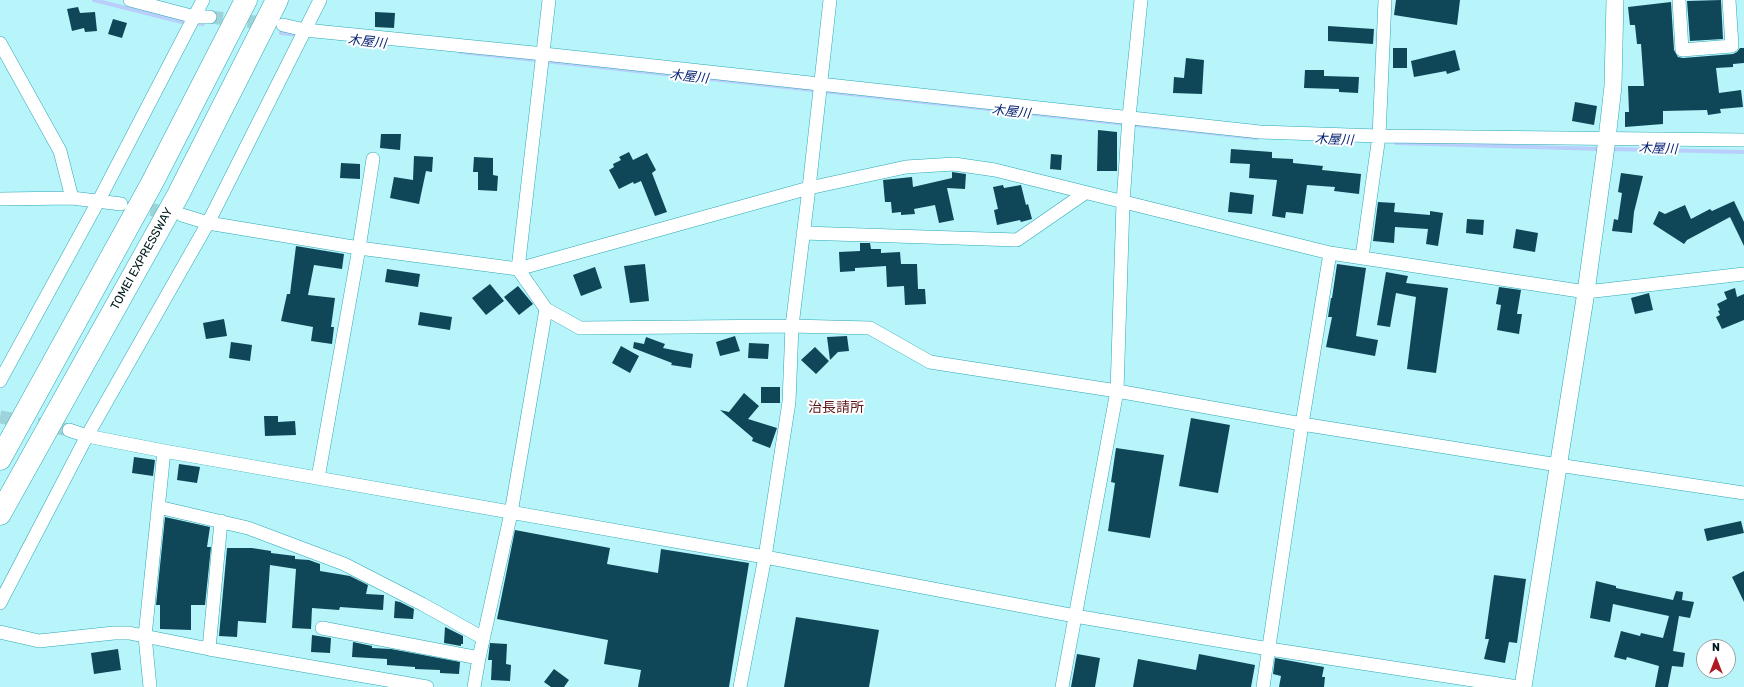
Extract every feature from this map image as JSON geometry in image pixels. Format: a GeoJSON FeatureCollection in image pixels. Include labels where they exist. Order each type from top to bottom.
{"type":"FeatureCollection","features":[{"type":"Feature","properties":{"kind":"highway"},"geometry":{"type":"LineString","coordinates":[[0,459],[148,190],[246,0]]}},
{"type":"Feature","properties":{"kind":"highway","name":"TOMEI EXPRESSWAY"},"geometry":{"type":"LineString","coordinates":[[0,514],[178,195],[277,0]]}},
{"type":"Feature","properties":{"kind":"street"},"geometry":{"type":"LineString","coordinates":[[130,0],[193,21],[210,17]]}},
{"type":"Feature","properties":{"kind":"street"},"geometry":{"type":"LineString","coordinates":[[0,381],[99,200],[203,0]]}},
{"type":"Feature","properties":{"kind":"street"},"geometry":{"type":"LineString","coordinates":[[0,603],[87,436],[208,223],[320,0]]}},
{"type":"Feature","properties":{"kind":"street"},"geometry":{"type":"LineString","coordinates":[[549,0],[518,269],[546,309],[580,328],[792,326],[870,328],[930,362],[1117,391],[1302,424],[1744,493]]}},
{"type":"Feature","properties":{"kind":"street"},"geometry":{"type":"LineString","coordinates":[[740,687],[765,557],[789,402],[792,326],[830,0]]}},
{"type":"Feature","properties":{"kind":"street"},"geometry":{"type":"LineString","coordinates":[[1062,687],[1117,391],[1123,203],[1128,122],[1141,0]]}},
{"type":"Feature","properties":{"kind":"street"},"geometry":{"type":"LineString","coordinates":[[1362,258],[1378,140],[1385,0]]}},
{"type":"Feature","properties":{"kind":"street"},"geometry":{"type":"LineString","coordinates":[[1523,687],[1586,292],[1606,147],[1613,86],[1615,0]]}},
{"type":"Feature","properties":{"kind":"street"},"geometry":{"type":"LineString","coordinates":[[1679,0],[1682,50],[1732,46],[1729,0]]}},
{"type":"Feature","properties":{"kind":"street"},"geometry":{"type":"LineString","coordinates":[[283,26],[305,30],[543,58],[1128,122],[1378,140],[1606,147],[1744,140]]}},
{"type":"Feature","properties":{"kind":"street"},"geometry":{"type":"LineString","coordinates":[[0,43],[60,151],[72,198]]}},
{"type":"Feature","properties":{"kind":"street"},"geometry":{"type":"LineString","coordinates":[[318,478],[359,248],[373,159]]}},
{"type":"Feature","properties":{"kind":"street"},"geometry":{"type":"LineString","coordinates":[[182,215],[208,223],[359,248],[518,269],[809,188],[906,167],[954,164],[995,170],[1123,203],[1330,252],[1586,292],[1744,274]]}},
{"type":"Feature","properties":{"kind":"street"},"geometry":{"type":"LineString","coordinates":[[803,233],[1017,240],[1085,193]]}},
{"type":"Feature","properties":{"kind":"street"},"geometry":{"type":"LineString","coordinates":[[0,199],[72,198],[99,200],[121,204]]}},
{"type":"Feature","properties":{"kind":"street"},"geometry":{"type":"LineString","coordinates":[[1263,687],[1302,424],[1330,252]]}},
{"type":"Feature","properties":{"kind":"street"},"geometry":{"type":"LineString","coordinates":[[474,687],[511,513],[546,309]]}},
{"type":"Feature","properties":{"kind":"street"},"geometry":{"type":"LineString","coordinates":[[69,430],[87,436],[164,451],[765,557],[1075,616],[1269,649],[1518,687]]}},
{"type":"Feature","properties":{"kind":"street"},"geometry":{"type":"LineString","coordinates":[[150,687],[145,636],[164,451]]}},
{"type":"Feature","properties":{"kind":"street"},"geometry":{"type":"LineString","coordinates":[[158,507],[248,528],[344,564],[484,638]]}},
{"type":"Feature","properties":{"kind":"street"},"geometry":{"type":"LineString","coordinates":[[209,649],[221,521]]}},
{"type":"Feature","properties":{"kind":"street"},"geometry":{"type":"LineString","coordinates":[[322,628],[479,658]]}},
{"type":"Feature","properties":{"kind":"street"},"geometry":{"type":"LineString","coordinates":[[0,632],[38,641],[114,633],[145,636],[404,685],[427,687]]}},
{"type":"Feature","properties":{"kind":"building"},"geometry":{"type":"Polygon","coordinates":[[[1396,0],[1460,0],[1457,25],[1394,15],[1396,0]]]}},
{"type":"Feature","properties":{"kind":"building"},"geometry":{"type":"Polygon","coordinates":[[[1721,0],[1723,39],[1690,41],[1687,1],[1721,0]]]}},
{"type":"Feature","properties":{"kind":"building"},"geometry":{"type":"Polygon","coordinates":[[[1671,2],[1674,50],[1678,57],[1683,58],[1733,54],[1740,48],[1744,48],[1744,63],[1733,64],[1733,67],[1716,68],[1719,93],[1741,90],[1743,107],[1720,109],[1721,113],[1708,115],[1707,110],[1663,111],[1663,124],[1625,127],[1625,112],[1629,112],[1628,86],[1644,86],[1641,44],[1637,44],[1635,25],[1630,25],[1628,7],[1671,2]]]}},
{"type":"Feature","properties":{"kind":"building"},"geometry":{"type":"Polygon","coordinates":[[[78,7],[80,13],[95,12],[97,31],[85,32],[84,28],[72,31],[67,9],[78,7]]]}},
{"type":"Feature","properties":{"kind":"building"},"geometry":{"type":"Polygon","coordinates":[[[375,12],[395,13],[394,28],[375,27],[375,12]]]}},
{"type":"Feature","properties":{"kind":"building"},"geometry":{"type":"Polygon","coordinates":[[[113,19],[127,23],[122,38],[108,34],[113,19]]]}},
{"type":"Feature","properties":{"kind":"building"},"geometry":{"type":"Polygon","coordinates":[[[1328,26],[1374,29],[1373,44],[1328,41],[1328,26]]]}},
{"type":"Feature","properties":{"kind":"building"},"geometry":{"type":"Polygon","coordinates":[[[1393,48],[1407,48],[1407,68],[1393,68],[1393,48]]]}},
{"type":"Feature","properties":{"kind":"building"},"geometry":{"type":"Polygon","coordinates":[[[1455,50],[1460,70],[1447,74],[1446,71],[1414,77],[1411,61],[1455,50]]]}},
{"type":"Feature","properties":{"kind":"building"},"geometry":{"type":"Polygon","coordinates":[[[1186,58],[1204,60],[1202,94],[1173,93],[1174,77],[1184,78],[1186,58]]]}},
{"type":"Feature","properties":{"kind":"building"},"geometry":{"type":"Polygon","coordinates":[[[1305,70],[1324,70],[1324,76],[1359,77],[1358,93],[1339,92],[1339,89],[1304,88],[1305,70]]]}},
{"type":"Feature","properties":{"kind":"building"},"geometry":{"type":"Polygon","coordinates":[[[1575,102],[1597,106],[1594,125],[1572,121],[1575,102]]]}},
{"type":"Feature","properties":{"kind":"building"},"geometry":{"type":"Polygon","coordinates":[[[1098,130],[1117,132],[1117,171],[1097,171],[1098,130]]]}},
{"type":"Feature","properties":{"kind":"building"},"geometry":{"type":"Polygon","coordinates":[[[381,134],[401,134],[400,150],[380,148],[381,134]]]}},
{"type":"Feature","properties":{"kind":"building"},"geometry":{"type":"Polygon","coordinates":[[[1231,149],[1272,152],[1272,158],[1293,159],[1293,163],[1323,166],[1322,170],[1361,174],[1359,194],[1334,191],[1335,187],[1307,185],[1303,214],[1286,212],[1285,218],[1272,216],[1277,180],[1249,178],[1250,164],[1230,163],[1231,149]]]}},
{"type":"Feature","properties":{"kind":"building"},"geometry":{"type":"Polygon","coordinates":[[[629,152],[633,160],[647,153],[656,170],[652,173],[667,212],[655,216],[641,181],[634,184],[633,182],[619,189],[609,170],[614,167],[613,164],[621,160],[619,157],[629,152]]]}},
{"type":"Feature","properties":{"kind":"building"},"geometry":{"type":"Polygon","coordinates":[[[1051,154],[1062,155],[1061,170],[1050,169],[1051,154]]]}},
{"type":"Feature","properties":{"kind":"building"},"geometry":{"type":"Polygon","coordinates":[[[414,156],[433,157],[432,172],[426,171],[419,204],[390,198],[394,177],[413,180],[414,156]]]}},
{"type":"Feature","properties":{"kind":"building"},"geometry":{"type":"Polygon","coordinates":[[[474,157],[493,158],[493,175],[498,176],[497,191],[478,190],[478,172],[473,172],[474,157]]]}},
{"type":"Feature","properties":{"kind":"building"},"geometry":{"type":"Polygon","coordinates":[[[341,163],[360,164],[360,179],[340,178],[341,163]]]}},
{"type":"Feature","properties":{"kind":"building"},"geometry":{"type":"Polygon","coordinates":[[[952,172],[966,174],[965,189],[947,188],[954,220],[939,223],[935,205],[914,209],[915,214],[901,215],[901,212],[892,213],[891,202],[885,202],[883,180],[912,177],[913,187],[952,178],[952,172]]]}},
{"type":"Feature","properties":{"kind":"building"},"geometry":{"type":"Polygon","coordinates":[[[1621,173],[1643,176],[1634,212],[1632,233],[1612,231],[1614,219],[1618,220],[1622,193],[1618,192],[1621,173]]]}},
{"type":"Feature","properties":{"kind":"building"},"geometry":{"type":"Polygon","coordinates":[[[1003,185],[1004,188],[1021,185],[1026,205],[1028,204],[1032,219],[997,225],[994,210],[998,209],[993,187],[1003,185]]]}},
{"type":"Feature","properties":{"kind":"building"},"geometry":{"type":"Polygon","coordinates":[[[1230,192],[1254,195],[1252,214],[1228,212],[1230,192]]]}},
{"type":"Feature","properties":{"kind":"building"},"geometry":{"type":"Polygon","coordinates":[[[1734,201],[1744,222],[1744,246],[1730,217],[1687,240],[1684,244],[1653,224],[1659,211],[1665,214],[1685,205],[1691,219],[1710,209],[1712,211],[1734,201]]]}},
{"type":"Feature","properties":{"kind":"building"},"geometry":{"type":"Polygon","coordinates":[[[1378,202],[1395,203],[1394,212],[1430,215],[1430,211],[1443,213],[1438,246],[1426,244],[1428,229],[1395,227],[1394,243],[1373,241],[1378,202]]]}},
{"type":"Feature","properties":{"kind":"building"},"geometry":{"type":"Polygon","coordinates":[[[1467,219],[1484,220],[1483,235],[1466,233],[1467,219]]]}},
{"type":"Feature","properties":{"kind":"building"},"geometry":{"type":"Polygon","coordinates":[[[1516,229],[1538,233],[1535,252],[1513,248],[1516,229]]]}},
{"type":"Feature","properties":{"kind":"building"},"geometry":{"type":"Polygon","coordinates":[[[860,243],[870,243],[871,249],[881,249],[881,253],[900,252],[901,264],[917,264],[918,289],[925,289],[926,304],[905,305],[904,286],[887,287],[886,266],[855,268],[855,271],[840,272],[839,252],[860,251],[860,243]]]}},
{"type":"Feature","properties":{"kind":"building"},"geometry":{"type":"Polygon","coordinates":[[[296,246],[344,254],[342,269],[314,265],[308,295],[335,298],[331,327],[334,327],[332,344],[311,341],[313,327],[281,321],[287,294],[290,294],[296,246]]]}},
{"type":"Feature","properties":{"kind":"building"},"geometry":{"type":"Polygon","coordinates":[[[645,264],[649,301],[630,303],[624,266],[645,264]]]}},
{"type":"Feature","properties":{"kind":"building"},"geometry":{"type":"Polygon","coordinates":[[[1337,264],[1366,268],[1356,336],[1378,340],[1375,356],[1326,347],[1332,317],[1328,317],[1337,264]]]}},
{"type":"Feature","properties":{"kind":"building"},"geometry":{"type":"Polygon","coordinates":[[[595,267],[602,288],[581,296],[573,275],[595,267]]]}},
{"type":"Feature","properties":{"kind":"building"},"geometry":{"type":"Polygon","coordinates":[[[387,269],[420,274],[418,287],[385,282],[387,269]]]}},
{"type":"Feature","properties":{"kind":"building"},"geometry":{"type":"Polygon","coordinates":[[[1386,272],[1408,276],[1406,283],[1448,288],[1436,373],[1407,369],[1416,297],[1396,293],[1390,327],[1377,325],[1386,272]]]}},
{"type":"Feature","properties":{"kind":"building"},"geometry":{"type":"Polygon","coordinates":[[[490,284],[504,301],[486,315],[472,298],[490,284]]]}},
{"type":"Feature","properties":{"kind":"building"},"geometry":{"type":"Polygon","coordinates":[[[518,286],[533,304],[519,315],[504,297],[518,286]]]}},
{"type":"Feature","properties":{"kind":"building"},"geometry":{"type":"Polygon","coordinates":[[[1499,287],[1521,290],[1517,314],[1522,314],[1519,334],[1497,330],[1501,305],[1496,304],[1499,287]]]}},
{"type":"Feature","properties":{"kind":"building"},"geometry":{"type":"Polygon","coordinates":[[[1735,288],[1737,297],[1744,294],[1744,320],[1722,329],[1716,317],[1720,315],[1718,311],[1720,310],[1717,304],[1727,299],[1724,292],[1735,288]]]}},
{"type":"Feature","properties":{"kind":"building"},"geometry":{"type":"Polygon","coordinates":[[[1649,293],[1653,310],[1635,314],[1631,298],[1649,293]]]}},
{"type":"Feature","properties":{"kind":"building"},"geometry":{"type":"Polygon","coordinates":[[[420,312],[452,317],[450,330],[418,325],[420,312]]]}},
{"type":"Feature","properties":{"kind":"building"},"geometry":{"type":"Polygon","coordinates":[[[224,319],[227,336],[206,339],[203,323],[224,319]]]}},
{"type":"Feature","properties":{"kind":"building"},"geometry":{"type":"Polygon","coordinates":[[[735,336],[740,351],[720,356],[716,342],[735,336]]]}},
{"type":"Feature","properties":{"kind":"building"},"geometry":{"type":"Polygon","coordinates":[[[847,336],[849,351],[838,352],[830,360],[827,337],[847,336]]]}},
{"type":"Feature","properties":{"kind":"building"},"geometry":{"type":"Polygon","coordinates":[[[646,337],[665,344],[663,348],[693,354],[691,368],[671,365],[672,363],[633,348],[634,342],[644,344],[646,337]]]}},
{"type":"Feature","properties":{"kind":"building"},"geometry":{"type":"Polygon","coordinates":[[[231,342],[252,345],[250,361],[229,358],[231,342]]]}},
{"type":"Feature","properties":{"kind":"building"},"geometry":{"type":"Polygon","coordinates":[[[749,343],[769,344],[768,359],[748,358],[749,343]]]}},
{"type":"Feature","properties":{"kind":"building"},"geometry":{"type":"Polygon","coordinates":[[[621,346],[639,356],[630,373],[612,363],[621,346]]]}},
{"type":"Feature","properties":{"kind":"building"},"geometry":{"type":"Polygon","coordinates":[[[815,347],[829,361],[816,374],[801,360],[815,347]]]}},
{"type":"Feature","properties":{"kind":"building"},"geometry":{"type":"Polygon","coordinates":[[[761,387],[780,387],[780,403],[761,403],[761,387]]]}},
{"type":"Feature","properties":{"kind":"building"},"geometry":{"type":"Polygon","coordinates":[[[744,393],[759,406],[748,419],[777,428],[770,448],[752,441],[753,438],[720,410],[729,412],[744,393]]]}},
{"type":"Feature","properties":{"kind":"building"},"geometry":{"type":"Polygon","coordinates":[[[264,416],[278,416],[278,422],[295,421],[296,435],[265,436],[264,416]]]}},
{"type":"Feature","properties":{"kind":"building"},"geometry":{"type":"Polygon","coordinates":[[[1191,418],[1230,425],[1218,493],[1179,486],[1191,418]]]}},
{"type":"Feature","properties":{"kind":"building"},"geometry":{"type":"Polygon","coordinates":[[[1116,448],[1164,455],[1150,538],[1108,531],[1115,483],[1111,482],[1116,448]]]}},
{"type":"Feature","properties":{"kind":"building"},"geometry":{"type":"Polygon","coordinates":[[[134,457],[155,460],[153,476],[132,473],[134,457]]]}},
{"type":"Feature","properties":{"kind":"building"},"geometry":{"type":"Polygon","coordinates":[[[179,464],[200,467],[197,483],[177,480],[179,464]]]}},
{"type":"Feature","properties":{"kind":"building"},"geometry":{"type":"Polygon","coordinates":[[[165,517],[210,527],[207,547],[211,547],[205,605],[191,605],[191,630],[160,629],[160,605],[156,605],[165,517]]]}},
{"type":"Feature","properties":{"kind":"building"},"geometry":{"type":"Polygon","coordinates":[[[1741,521],[1744,533],[1707,541],[1704,529],[1741,521]]]}},
{"type":"Feature","properties":{"kind":"building"},"geometry":{"type":"Polygon","coordinates":[[[515,530],[610,548],[607,564],[658,573],[661,549],[749,563],[729,687],[638,687],[641,670],[604,664],[608,640],[497,619],[515,530]]]}},
{"type":"Feature","properties":{"kind":"building"},"geometry":{"type":"Polygon","coordinates":[[[227,548],[252,548],[271,551],[271,553],[295,556],[295,559],[309,560],[320,564],[320,571],[350,576],[368,585],[366,594],[384,595],[383,610],[340,607],[339,610],[312,608],[311,629],[292,628],[296,569],[270,565],[266,623],[238,621],[237,637],[219,636],[227,548]]]}},
{"type":"Feature","properties":{"kind":"building"},"geometry":{"type":"Polygon","coordinates":[[[1744,571],[1744,602],[1732,577],[1744,571]]]}},
{"type":"Feature","properties":{"kind":"building"},"geometry":{"type":"Polygon","coordinates":[[[1494,575],[1526,579],[1517,643],[1509,642],[1505,663],[1484,659],[1489,639],[1485,639],[1494,575]]]}},
{"type":"Feature","properties":{"kind":"building"},"geometry":{"type":"Polygon","coordinates":[[[1596,581],[1616,586],[1616,588],[1673,600],[1676,591],[1683,592],[1682,600],[1694,602],[1690,618],[1679,616],[1673,651],[1685,653],[1683,667],[1672,666],[1668,687],[1655,687],[1659,666],[1627,657],[1626,660],[1614,657],[1621,631],[1640,636],[1641,633],[1663,638],[1669,616],[1613,604],[1610,622],[1590,618],[1596,581]]]}},
{"type":"Feature","properties":{"kind":"building"},"geometry":{"type":"Polygon","coordinates":[[[395,601],[414,609],[413,619],[394,618],[395,601]]]}},
{"type":"Feature","properties":{"kind":"building"},"geometry":{"type":"Polygon","coordinates":[[[796,617],[879,630],[869,687],[784,687],[796,617]]]}},
{"type":"Feature","properties":{"kind":"building"},"geometry":{"type":"Polygon","coordinates":[[[445,627],[463,636],[463,644],[461,644],[461,646],[444,643],[445,627]]]}},
{"type":"Feature","properties":{"kind":"building"},"geometry":{"type":"Polygon","coordinates":[[[312,635],[331,638],[330,653],[311,652],[312,635]]]}},
{"type":"Feature","properties":{"kind":"building"},"geometry":{"type":"Polygon","coordinates":[[[353,642],[372,646],[372,648],[391,649],[460,662],[459,674],[440,673],[440,670],[415,669],[415,667],[387,665],[387,659],[352,657],[353,642]]]}},
{"type":"Feature","properties":{"kind":"building"},"geometry":{"type":"Polygon","coordinates":[[[490,643],[507,644],[506,664],[511,665],[510,681],[491,680],[492,660],[488,660],[490,643]]]}},
{"type":"Feature","properties":{"kind":"building"},"geometry":{"type":"Polygon","coordinates":[[[118,649],[121,670],[94,674],[91,653],[118,649]]]}},
{"type":"Feature","properties":{"kind":"building"},"geometry":{"type":"Polygon","coordinates":[[[1077,654],[1100,658],[1095,687],[1071,687],[1077,654]]]}},
{"type":"Feature","properties":{"kind":"building"},"geometry":{"type":"Polygon","coordinates":[[[1199,654],[1255,665],[1251,687],[1133,687],[1138,659],[1196,670],[1199,654]]]}},
{"type":"Feature","properties":{"kind":"building"},"geometry":{"type":"Polygon","coordinates":[[[1275,658],[1324,667],[1322,677],[1325,677],[1324,687],[1279,687],[1281,676],[1273,674],[1275,658]]]}},
{"type":"Feature","properties":{"kind":"building"},"geometry":{"type":"Polygon","coordinates":[[[554,669],[569,680],[564,687],[551,687],[544,682],[554,669]]]}},
{"type":"Feature","properties":{"kind":"waterway","name":"木屋川"},"geometry":{"type":"LineString","coordinates":[[94,0],[182,22],[203,24]]}},
{"type":"Feature","properties":{"kind":"waterway","name":"木屋川"},"geometry":{"type":"LineString","coordinates":[[281,33],[299,35]]}},
{"type":"Feature","properties":{"kind":"waterway","name":"木屋川"},"geometry":{"type":"LineString","coordinates":[[461,52],[1257,138]]}},
{"type":"Feature","properties":{"kind":"waterway","name":"木屋川"},"geometry":{"type":"LineString","coordinates":[[1396,143],[1601,149]]}},
{"type":"Feature","properties":{"kind":"waterway","name":"木屋川"},"geometry":{"type":"LineString","coordinates":[[1610,149],[1744,152]]}},
{"type":"Feature","properties":{"kind":"tunnel"},"geometry":{"type":"LineString","coordinates":[[210,17],[271,24]]}},
{"type":"Feature","properties":{"kind":"tunnel"},"geometry":{"type":"LineString","coordinates":[[132,206],[174,214]]}},
{"type":"Feature","properties":{"kind":"tunnel"},"geometry":{"type":"LineString","coordinates":[[0,417],[69,430]]}},
{"type":"Feature","properties":{"kind":"district","name":"治長請所"},"geometry":{"type":"Point","coordinates":[836,408]}}]}
